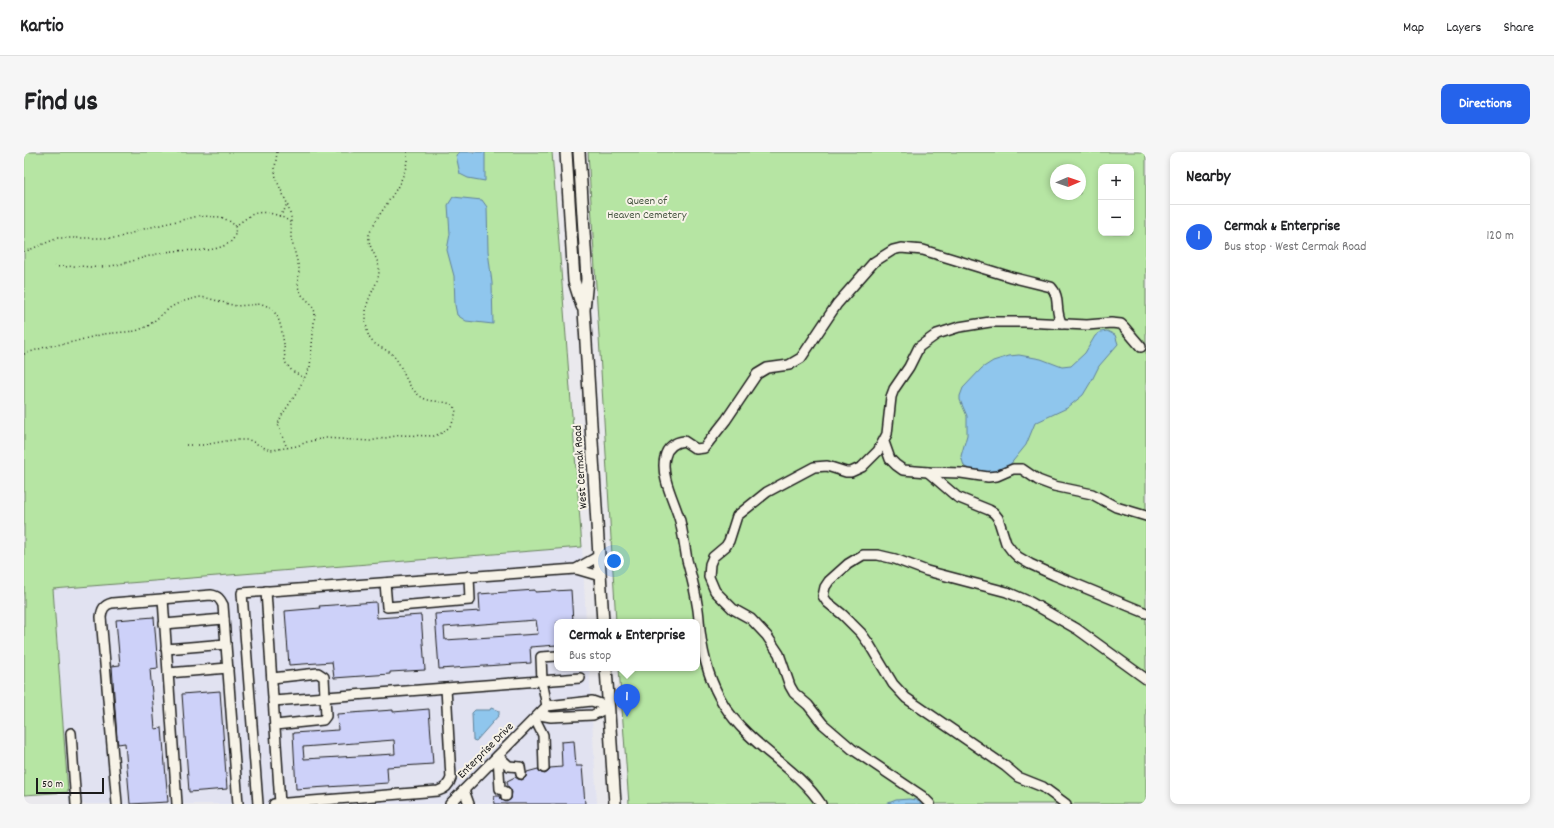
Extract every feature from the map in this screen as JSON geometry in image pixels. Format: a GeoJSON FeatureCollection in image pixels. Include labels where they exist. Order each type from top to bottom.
{"type":"FeatureCollection","features":[{"type":"Feature","properties":{"kind":"main road","name":"West Cermak Road"},"geometry":{"type":"LineString","coordinates":[[566,152],[574,281],[584,310]]}},
{"type":"Feature","properties":{"kind":"main road","name":"West Cermak Road"},"geometry":{"type":"LineString","coordinates":[[579,152],[587,279],[584,310],[603,619]]}},
{"type":"Feature","properties":{"kind":"main road"},"geometry":{"type":"LineString","coordinates":[[606,671],[615,804]]}},
{"type":"Feature","properties":{"kind":"street"},"geometry":{"type":"LineString","coordinates":[[699,619],[696,597],[680,523],[666,477],[665,457],[668,450],[672,445],[684,441],[696,449],[704,448],[726,420],[757,374],[767,368],[789,365],[801,358],[836,304],[874,262],[893,250],[901,248],[923,250],[1051,287],[1056,295],[1058,318],[1062,324]]}},
{"type":"Feature","properties":{"kind":"street"},"geometry":{"type":"LineString","coordinates":[[930,804],[922,796],[852,749],[823,724],[808,705],[794,693],[790,686],[779,654],[771,640],[751,620],[733,609],[720,597],[712,584],[709,577],[710,564],[713,557],[729,542],[732,537],[734,520],[741,511],[770,489],[814,466],[827,466],[846,472],[856,470],[870,459],[884,442],[887,434],[891,397],[894,389],[909,367],[919,347],[937,334],[959,327],[983,323],[1005,322],[1087,326],[1111,323],[1120,324],[1141,347]]}},
{"type":"Feature","properties":{"kind":"street"},"geometry":{"type":"LineString","coordinates":[[884,442],[890,459],[903,470],[962,473],[988,477],[997,476],[1013,469],[1022,469],[1038,480],[1054,486],[1092,494],[1116,507],[1146,516]]}},
{"type":"Feature","properties":{"kind":"street"},"geometry":{"type":"LineString","coordinates":[[928,472],[957,496],[994,513],[998,518],[1006,543],[1018,557],[1054,575],[1146,613]]}},
{"type":"Feature","properties":{"kind":"street"},"geometry":{"type":"LineString","coordinates":[[1066,804],[1040,785],[1018,777],[1005,766],[906,698],[893,684],[870,644],[861,633],[827,602],[823,596],[825,587],[829,581],[848,564],[863,555],[878,555],[894,559],[927,571],[1007,592],[1030,602],[1077,629],[1146,679]]}},
{"type":"Feature","properties":{"kind":"street"},"geometry":{"type":"LineString","coordinates":[[576,569],[599,556]]}},
{"type":"Feature","properties":{"kind":"street"},"geometry":{"type":"LineString","coordinates":[[258,804],[242,593],[576,569],[600,576]]}},
{"type":"Feature","properties":{"kind":"street"},"geometry":{"type":"LineString","coordinates":[[385,583],[387,606],[470,600],[469,576]]}},
{"type":"Feature","properties":{"kind":"street"},"geometry":{"type":"LineString","coordinates":[[266,591],[280,804]]}},
{"type":"Feature","properties":{"kind":"street"},"geometry":{"type":"LineString","coordinates":[[117,804],[101,625],[102,610],[106,604],[112,603],[216,596],[220,599],[223,605],[238,804]]}},
{"type":"Feature","properties":{"kind":"street"},"geometry":{"type":"LineString","coordinates":[[163,599],[177,804]]}},
{"type":"Feature","properties":{"kind":"street"},"geometry":{"type":"LineString","coordinates":[[164,624],[224,619]]}},
{"type":"Feature","properties":{"kind":"street"},"geometry":{"type":"LineString","coordinates":[[700,631],[706,663],[717,694],[725,707],[754,741],[805,784],[821,804]]}},
{"type":"Feature","properties":{"kind":"street"},"geometry":{"type":"LineString","coordinates":[[166,649],[226,644]]}},
{"type":"Feature","properties":{"kind":"street"},"geometry":{"type":"LineString","coordinates":[[554,656],[541,657],[542,681],[547,706],[592,701],[609,707]]}},
{"type":"Feature","properties":{"kind":"street"},"geometry":{"type":"LineString","coordinates":[[168,672],[228,668]]}},
{"type":"Feature","properties":{"kind":"street"},"geometry":{"type":"LineString","coordinates":[[272,678],[318,673],[322,674],[324,677],[326,697],[326,716],[323,720],[275,725]]}},
{"type":"Feature","properties":{"kind":"street"},"geometry":{"type":"LineString","coordinates":[[273,701],[580,678]]}},
{"type":"Feature","properties":{"kind":"street"},"geometry":{"type":"LineString","coordinates":[[274,804],[438,791],[446,788],[452,778],[446,688]]}},
{"type":"Feature","properties":{"kind":"street","name":"Enterprise Drive"},"geometry":{"type":"LineString","coordinates":[[450,804],[547,706]]}},
{"type":"Feature","properties":{"kind":"street"},"geometry":{"type":"LineString","coordinates":[[544,768],[542,735],[537,717],[593,714],[609,707]]}},
{"type":"Feature","properties":{"kind":"street"},"geometry":{"type":"LineString","coordinates":[[71,733],[76,804]]}},
{"type":"Feature","properties":{"kind":"street"},"geometry":{"type":"LineString","coordinates":[[498,756],[509,766],[520,767],[521,774]]}},
{"type":"Feature","properties":{"kind":"street"},"geometry":{"type":"LineString","coordinates":[[498,756],[500,789],[506,792],[506,796]]}},
{"type":"Feature","properties":{"kind":"street"},"geometry":{"type":"LineString","coordinates":[[464,790],[469,804]]}},
{"type":"Feature","properties":{"kind":"path"},"geometry":{"type":"LineString","coordinates":[[277,152],[275,168],[276,179],[290,210],[292,224],[291,238],[299,268],[298,287],[315,312],[310,367],[278,424],[280,433],[287,448]]}},
{"type":"Feature","properties":{"kind":"path"},"geometry":{"type":"LineString","coordinates":[[186,445],[194,446],[249,440],[267,449],[287,448],[324,438],[370,441],[401,435],[434,436],[447,430],[455,417],[456,412],[454,406],[446,402],[431,401],[420,396],[406,379],[394,356],[373,342],[368,332],[367,305],[379,271],[378,261],[369,242],[369,235],[404,172],[407,152]]}},
{"type":"Feature","properties":{"kind":"path"},"geometry":{"type":"LineString","coordinates":[[279,216],[284,211],[287,203]]}},
{"type":"Feature","properties":{"kind":"path"},"geometry":{"type":"LineString","coordinates":[[235,226],[256,213],[261,212],[279,216],[292,224]]}},
{"type":"Feature","properties":{"kind":"path"},"geometry":{"type":"LineString","coordinates":[[24,252],[58,238],[117,238],[147,228],[198,216],[221,217],[232,222],[235,226],[235,235],[230,242],[207,250],[166,252],[130,262],[101,267],[76,266],[65,268],[54,266]]}},
{"type":"Feature","properties":{"kind":"path"},"geometry":{"type":"LineString","coordinates":[[24,354],[45,347],[73,342],[103,334],[136,332],[148,326],[171,307],[181,302],[199,297],[236,306],[262,304],[272,308],[281,327],[285,362],[292,371],[304,378]]}},
{"type":"Feature","properties":{"kind":"shaded area"},"geometry":{"type":"Polygon","coordinates":[[[582,547],[586,619],[554,619],[554,671],[589,671],[597,804],[69,804],[53,589],[582,547]]]}},
{"type":"Feature","properties":{"kind":"green space"},"geometry":{"type":"Polygon","coordinates":[[[24,152],[552,152],[582,547],[53,589],[68,792],[24,795],[24,152]]]}},
{"type":"Feature","properties":{"kind":"green space","name":"Queen of Heaven Cemetery"},"geometry":{"type":"Polygon","coordinates":[[[588,152],[1146,152],[1146,804],[629,804],[619,671],[700,671],[700,619],[616,619],[588,152]]]}},
{"type":"Feature","properties":{"kind":"water"},"geometry":{"type":"Polygon","coordinates":[[[460,152],[485,152],[485,181],[468,178],[460,174],[456,155],[460,152]]]}},
{"type":"Feature","properties":{"kind":"water"},"geometry":{"type":"Polygon","coordinates":[[[453,197],[482,200],[487,207],[488,251],[492,283],[493,324],[466,321],[457,315],[455,305],[454,276],[447,250],[450,234],[448,205],[453,197]]]}},
{"type":"Feature","properties":{"kind":"water"},"geometry":{"type":"Polygon","coordinates":[[[1107,331],[1115,335],[1118,344],[1099,366],[1083,395],[1067,408],[1035,423],[1026,445],[1009,466],[996,472],[985,474],[969,470],[964,466],[961,456],[967,435],[967,416],[960,400],[960,396],[963,388],[982,368],[993,361],[1009,356],[1019,355],[1041,359],[1062,367],[1071,366],[1085,353],[1095,336],[1100,332],[1107,331]]]}},
{"type":"Feature","properties":{"kind":"water"},"geometry":{"type":"Polygon","coordinates":[[[491,708],[499,711],[499,715],[476,741],[473,740],[472,713],[475,710],[490,710],[491,708]]]}},
{"type":"Feature","properties":{"kind":"water"},"geometry":{"type":"Polygon","coordinates":[[[896,800],[916,800],[924,804],[886,804],[896,800]]]}},
{"type":"Feature","properties":{"kind":"building"},"geometry":{"type":"Polygon","coordinates":[[[535,590],[535,592],[571,590],[573,619],[554,619],[554,645],[530,647],[531,663],[439,669],[435,614],[480,611],[479,594],[535,590]],[[536,620],[444,627],[445,640],[538,634],[536,620]]]}},
{"type":"Feature","properties":{"kind":"building"},"geometry":{"type":"Polygon","coordinates":[[[376,602],[377,618],[421,615],[425,670],[334,678],[332,662],[289,665],[285,611],[320,608],[319,606],[376,602]]]}},
{"type":"Feature","properties":{"kind":"building"},"geometry":{"type":"Polygon","coordinates":[[[154,617],[158,668],[150,669],[155,729],[162,728],[168,802],[130,804],[125,743],[118,744],[117,738],[112,666],[120,665],[116,620],[154,617]]]}},
{"type":"Feature","properties":{"kind":"building"},"geometry":{"type":"Polygon","coordinates":[[[220,691],[227,789],[189,792],[182,694],[220,691]]]}},
{"type":"Feature","properties":{"kind":"building"},"geometry":{"type":"Polygon","coordinates":[[[429,709],[433,764],[387,767],[388,783],[296,789],[293,733],[338,730],[337,714],[393,710],[393,712],[429,709]],[[394,740],[303,747],[304,759],[395,754],[394,740]]]}},
{"type":"Feature","properties":{"kind":"building"},"geometry":{"type":"Polygon","coordinates":[[[574,741],[576,766],[582,766],[585,804],[495,804],[494,796],[500,796],[501,799],[506,802],[511,799],[512,792],[507,781],[515,777],[522,780],[526,777],[527,772],[538,769],[541,773],[545,774],[550,768],[562,767],[561,742],[574,741]]]}},
{"type":"Feature","properties":{"kind":"place","name":"Cermak & Enterprise"},"geometry":{"type":"Point","coordinates":[627,717]}}]}
